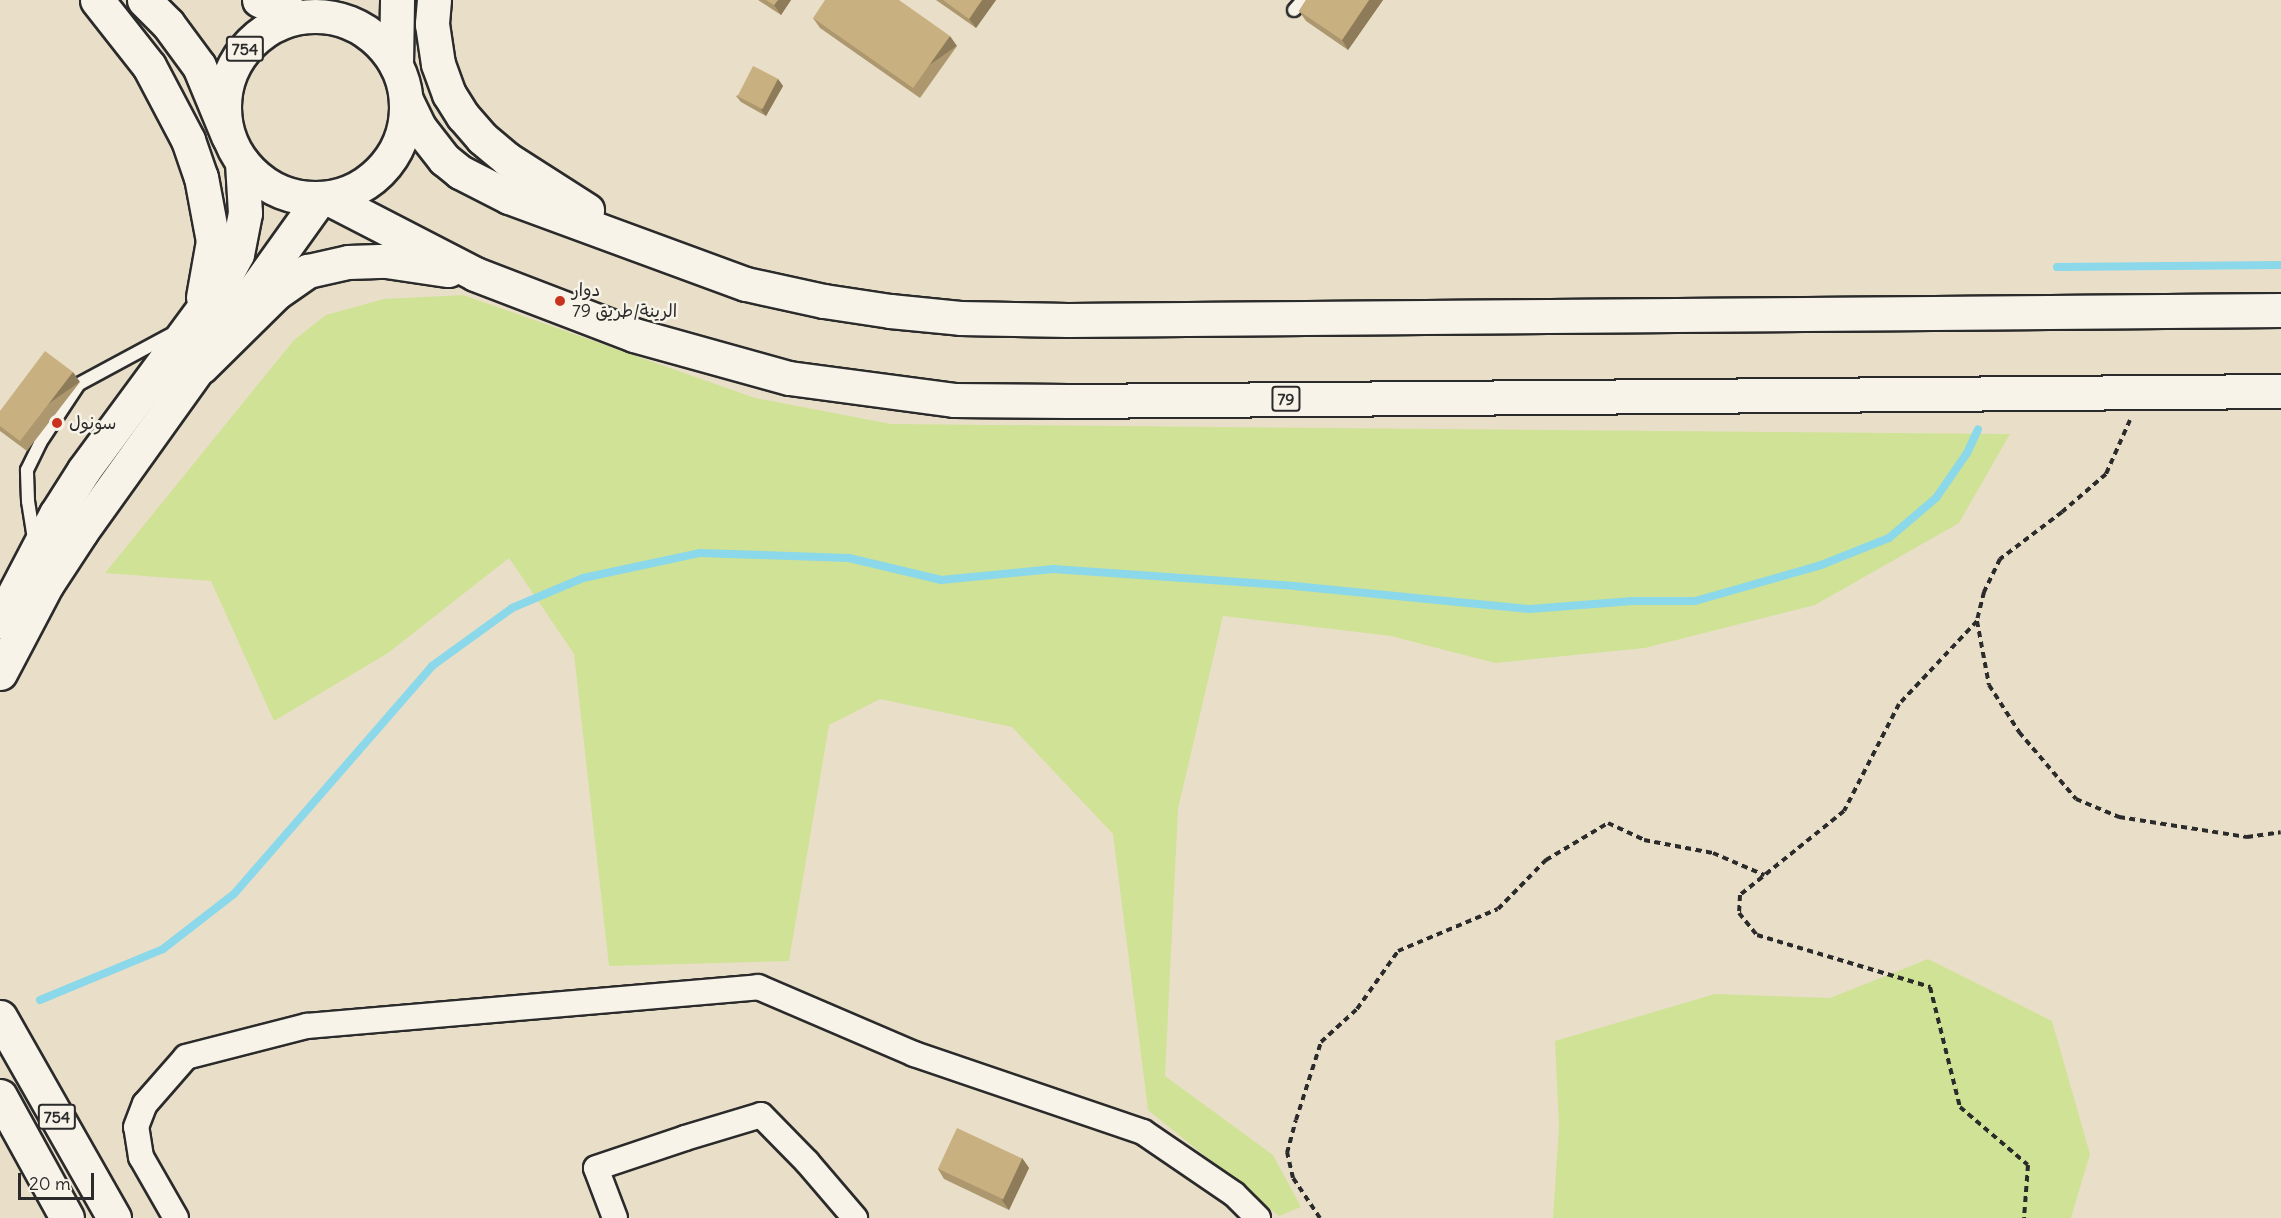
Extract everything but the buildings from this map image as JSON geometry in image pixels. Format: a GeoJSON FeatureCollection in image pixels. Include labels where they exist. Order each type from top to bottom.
{"type":"FeatureCollection","features":[{"type":"Feature","properties":{"kind":"main road"},"geometry":{"type":"LineString","coordinates":[[98,0],[149,66],[188,140],[201,177],[213,241],[196,317]]}},
{"type":"Feature","properties":{"kind":"main road"},"geometry":{"type":"LineString","coordinates":[[144,0],[168,24],[199,66],[235,149],[258,179],[280,192],[298,197],[324,198],[359,187],[385,165],[402,135],[406,100]]}},
{"type":"Feature","properties":{"kind":"main road"},"geometry":{"type":"LineString","coordinates":[[260,0],[316,11],[367,32],[384,48],[396,66]]}},
{"type":"Feature","properties":{"kind":"main road"},"geometry":{"type":"LineString","coordinates":[[397,0],[396,66],[406,100],[430,143],[460,172],[509,196],[746,284],[835,302],[960,318],[1104,319],[2281,310]]}},
{"type":"Feature","properties":{"kind":"main road"},"geometry":{"type":"LineString","coordinates":[[434,0],[432,24],[438,64],[449,94],[463,116],[482,138],[507,159],[639,244]]}},
{"type":"Feature","properties":{"kind":"main road","name":"754"},"geometry":{"type":"LineString","coordinates":[[0,621],[36,550],[84,470],[221,284],[237,254],[243,235],[245,193],[235,149],[224,119],[225,90],[235,63],[260,34],[283,22],[316,11]]}},
{"type":"Feature","properties":{"kind":"main road"},"geometry":{"type":"LineString","coordinates":[[0,673],[47,584],[128,463],[324,198]]}},
{"type":"Feature","properties":{"kind":"main road","name":"79"},"geometry":{"type":"LineString","coordinates":[[324,198],[475,274],[634,335],[789,378],[954,400],[2281,391]]}},
{"type":"Feature","properties":{"kind":"main road"},"geometry":{"type":"LineString","coordinates":[[201,366],[276,293],[308,271],[348,262],[386,261],[475,274]]}},
{"type":"Feature","properties":{"kind":"main road","name":"754"},"geometry":{"type":"LineString","coordinates":[[0,1017],[114,1218]]}},
{"type":"Feature","properties":{"kind":"main road","name":"754"},"geometry":{"type":"LineString","coordinates":[[0,1096],[67,1218]]}},
{"type":"Feature","properties":{"kind":"street"},"geometry":{"type":"LineString","coordinates":[[176,1218],[141,1158],[136,1127],[145,1104],[186,1057],[307,1026],[758,987],[914,1054],[1143,1132],[1234,1194],[1258,1218]]}},
{"type":"Feature","properties":{"kind":"street"},"geometry":{"type":"LineString","coordinates":[[615,1218],[597,1168],[761,1115],[807,1162],[855,1218]]}},
{"type":"Feature","properties":{"kind":"lane"},"geometry":{"type":"LineString","coordinates":[[1294,10],[1303,0]]}},
{"type":"Feature","properties":{"kind":"lane"},"geometry":{"type":"LineString","coordinates":[[36,550],[28,501],[27,470],[40,443],[80,384],[121,359],[147,349],[196,317]]}},
{"type":"Feature","properties":{"kind":"path"},"geometry":{"type":"LineString","coordinates":[[2142,392],[2106,474],[2062,512],[2000,559],[1984,591],[1977,621],[1989,685],[2019,732],[2076,799],[2119,817],[2247,837],[2281,832]]}},
{"type":"Feature","properties":{"kind":"path"},"geometry":{"type":"LineString","coordinates":[[1977,621],[1899,704],[1844,811],[1740,895],[1739,914],[1758,935],[1930,987],[1960,1107],[2028,1165],[2024,1218]]}},
{"type":"Feature","properties":{"kind":"path"},"geometry":{"type":"LineString","coordinates":[[1320,1218],[1293,1178],[1287,1153],[1296,1120],[1321,1042],[1357,1009],[1398,951],[1498,909],[1546,860],[1608,823],[1644,840],[1713,853],[1764,875]]}},
{"type":"Feature","properties":{"kind":"green space"},"geometry":{"type":"Polygon","coordinates":[[[463,295],[755,398],[891,424],[2010,434],[1959,523],[1815,605],[1645,648],[1495,663],[1391,636],[1223,616],[1178,809],[1165,1076],[1273,1155],[1301,1207],[1279,1216],[1148,1110],[1113,834],[1012,727],[880,699],[829,725],[789,961],[609,966],[574,654],[509,558],[388,653],[274,721],[211,581],[105,573],[294,340],[326,315],[384,299],[463,295]]]}},
{"type":"Feature","properties":{"kind":"green space"},"geometry":{"type":"Polygon","coordinates":[[[1928,959],[2052,1021],[2090,1154],[2071,1218],[1553,1218],[1559,1127],[1555,1041],[1715,994],[1830,998],[1928,959]]]}},
{"type":"Feature","properties":{"kind":"waterway"},"geometry":{"type":"LineString","coordinates":[[2057,267],[2281,265]]}},
{"type":"Feature","properties":{"kind":"waterway"},"geometry":{"type":"LineString","coordinates":[[40,1000],[163,949],[234,894],[432,666],[512,608],[583,578],[700,553],[849,558],[941,580],[1053,569],[1294,586],[1530,609],[1633,601],[1695,601],[1821,565],[1889,538],[1936,498],[1967,453],[1978,429]]}},
{"type":"Feature","properties":{"kind":"place","name":"دوار الرينة/طريق 79"},"geometry":{"type":"Point","coordinates":[560,301]}},
{"type":"Feature","properties":{"kind":"place","name":"سونول"},"geometry":{"type":"Point","coordinates":[57,423]}}]}
